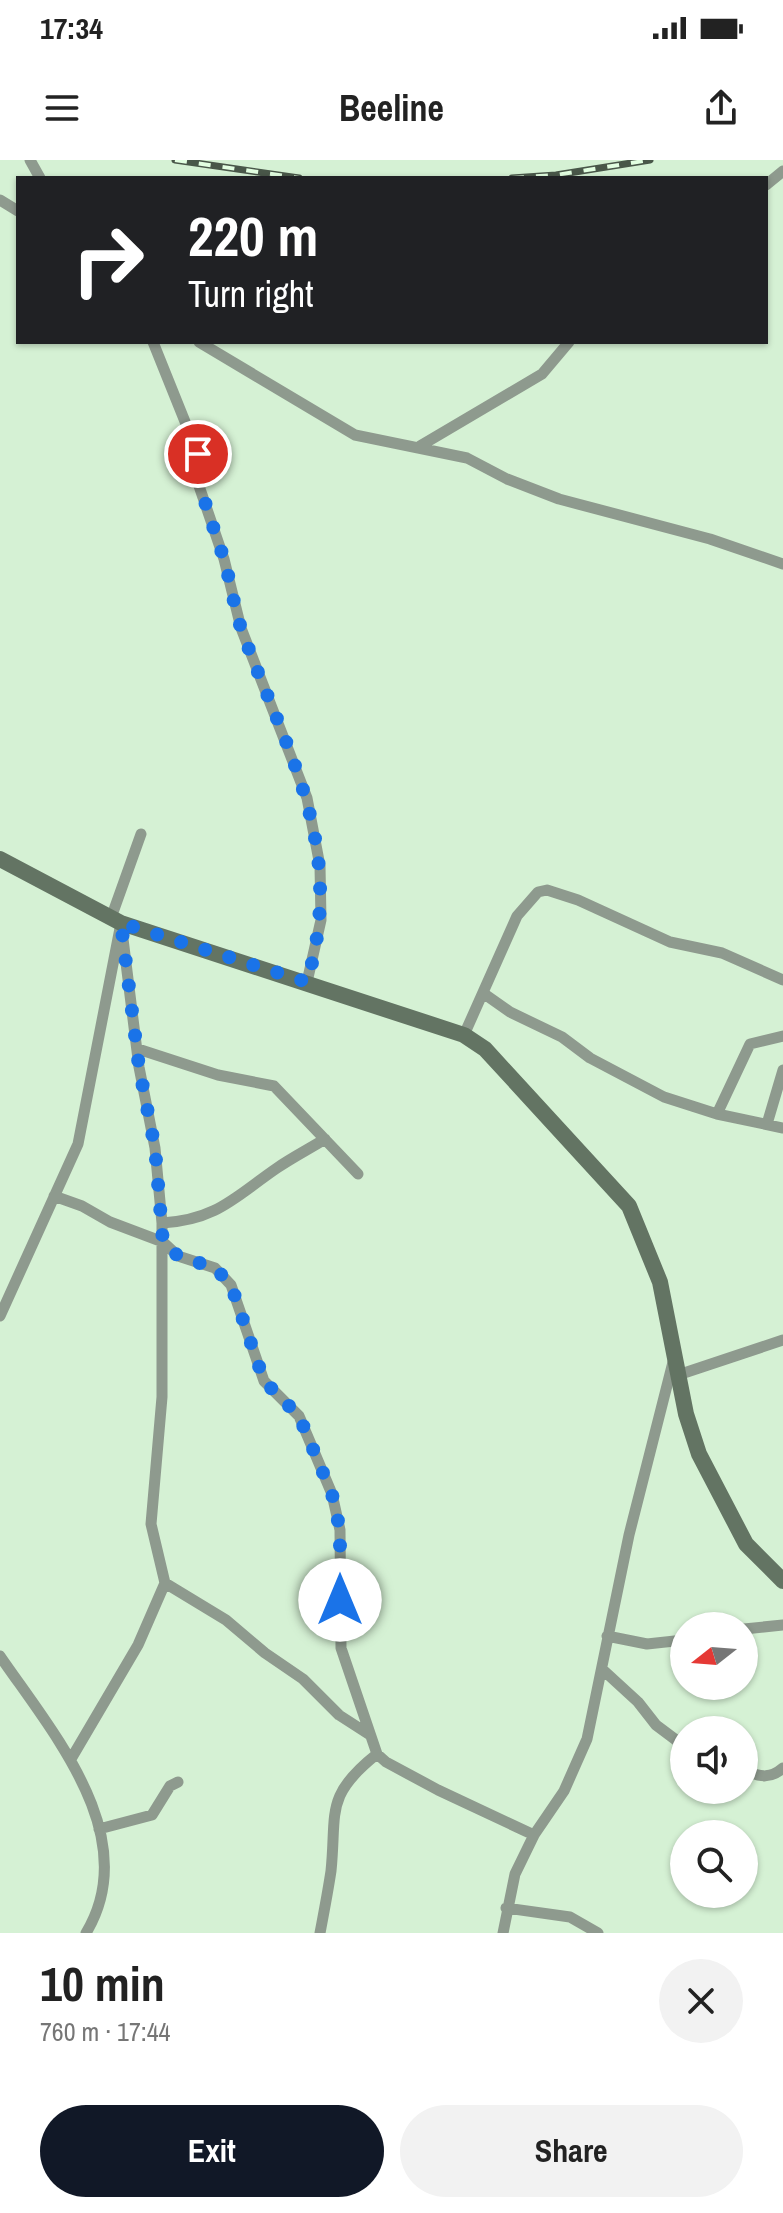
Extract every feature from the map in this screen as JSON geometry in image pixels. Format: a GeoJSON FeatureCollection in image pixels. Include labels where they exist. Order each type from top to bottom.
{"type":"FeatureCollection","features":[{"type":"Feature","properties":{"kind":"street"},"geometry":{"type":"LineString","coordinates":[[154,344],[198,454],[198,483],[224,559],[241,628],[307,798],[320,866],[321,920],[307,982]]}},
{"type":"Feature","properties":{"kind":"street"},"geometry":{"type":"LineString","coordinates":[[202,344],[355,435],[467,458],[507,479],[559,499],[650,521],[783,564]]}},
{"type":"Feature","properties":{"kind":"street"},"geometry":{"type":"LineString","coordinates":[[420,446],[542,374],[567,344]]}},
{"type":"Feature","properties":{"kind":"street"},"geometry":{"type":"LineString","coordinates":[[0,1316],[78,1144],[116,920],[141,834]]}},
{"type":"Feature","properties":{"kind":"street"},"geometry":{"type":"LineString","coordinates":[[0,859],[116,920],[464,1035],[485,1049],[629,1206],[660,1282],[678,1375],[699,1454],[746,1544],[783,1581]]}},
{"type":"Feature","properties":{"kind":"street"},"geometry":{"type":"LineString","coordinates":[[464,1035],[517,916],[538,892],[547,890],[670,942],[722,953],[783,980]]}},
{"type":"Feature","properties":{"kind":"street"},"geometry":{"type":"LineString","coordinates":[[71,1759],[138,1645],[165,1583],[151,1524],[162,1397],[162,1223],[155,1148],[116,920]]}},
{"type":"Feature","properties":{"kind":"street"},"geometry":{"type":"LineString","coordinates":[[483,993],[510,1012],[562,1037],[590,1058],[640,1086],[717,1114],[783,1128]]}},
{"type":"Feature","properties":{"kind":"street"},"geometry":{"type":"LineString","coordinates":[[717,1114],[750,1044],[783,1036]]}},
{"type":"Feature","properties":{"kind":"street"},"geometry":{"type":"LineString","coordinates":[[138,1049],[218,1075],[274,1086],[358,1174]]}},
{"type":"Feature","properties":{"kind":"street"},"geometry":{"type":"LineString","coordinates":[[767,1124],[783,1070]]}},
{"type":"Feature","properties":{"kind":"street"},"geometry":{"type":"LineString","coordinates":[[162,1223],[178,1222],[236,1200],[278,1167],[325,1139]]}},
{"type":"Feature","properties":{"kind":"street"},"geometry":{"type":"LineString","coordinates":[[54,1196],[163,1242],[178,1256],[215,1268],[231,1285],[264,1381],[299,1416],[332,1494],[340,1530],[341,1648],[377,1754],[438,1790],[534,1835]]}},
{"type":"Feature","properties":{"kind":"street"},"geometry":{"type":"LineString","coordinates":[[678,1375],[783,1340]]}},
{"type":"Feature","properties":{"kind":"street"},"geometry":{"type":"LineString","coordinates":[[503,1933],[515,1874],[534,1835],[579,1764],[675,1358]]}},
{"type":"Feature","properties":{"kind":"street"},"geometry":{"type":"LineString","coordinates":[[165,1583],[226,1620],[265,1653],[303,1679],[339,1715],[370,1735]]}},
{"type":"Feature","properties":{"kind":"street"},"geometry":{"type":"LineString","coordinates":[[758,1628],[783,1625]]}},
{"type":"Feature","properties":{"kind":"street"},"geometry":{"type":"LineString","coordinates":[[607,1636],[647,1644],[670,1642]]}},
{"type":"Feature","properties":{"kind":"street"},"geometry":{"type":"LineString","coordinates":[[0,1656],[71,1759],[91,1796],[99,1829],[102,1890],[97,1916],[86,1933]]}},
{"type":"Feature","properties":{"kind":"street"},"geometry":{"type":"LineString","coordinates":[[602,1669],[670,1736]]}},
{"type":"Feature","properties":{"kind":"street"},"geometry":{"type":"LineString","coordinates":[[320,1933],[331,1868],[333,1812],[344,1786],[359,1768],[377,1754]]}},
{"type":"Feature","properties":{"kind":"street"},"geometry":{"type":"LineString","coordinates":[[758,1776],[773,1776],[783,1768]]}},
{"type":"Feature","properties":{"kind":"street"},"geometry":{"type":"LineString","coordinates":[[99,1829],[152,1815],[170,1786],[178,1782]]}},
{"type":"Feature","properties":{"kind":"street"},"geometry":{"type":"LineString","coordinates":[[506,1908],[570,1917],[598,1933]]}},
{"type":"Feature","properties":{"kind":"railway"},"geometry":{"type":"LineString","coordinates":[[175,160],[285,176]]}},
{"type":"Feature","properties":{"kind":"railway"},"geometry":{"type":"LineString","coordinates":[[541,176],[650,160]]}},
{"type":"Feature","properties":{"kind":"route"},"geometry":{"type":"LineString","coordinates":[[198,454],[198,483],[224,559],[241,628],[307,798],[320,866],[321,920],[307,982],[121,923],[139,1067],[155,1148],[163,1242],[178,1256],[215,1268],[231,1285],[264,1381],[299,1416],[332,1494],[340,1530],[340,1600]]}}]}
